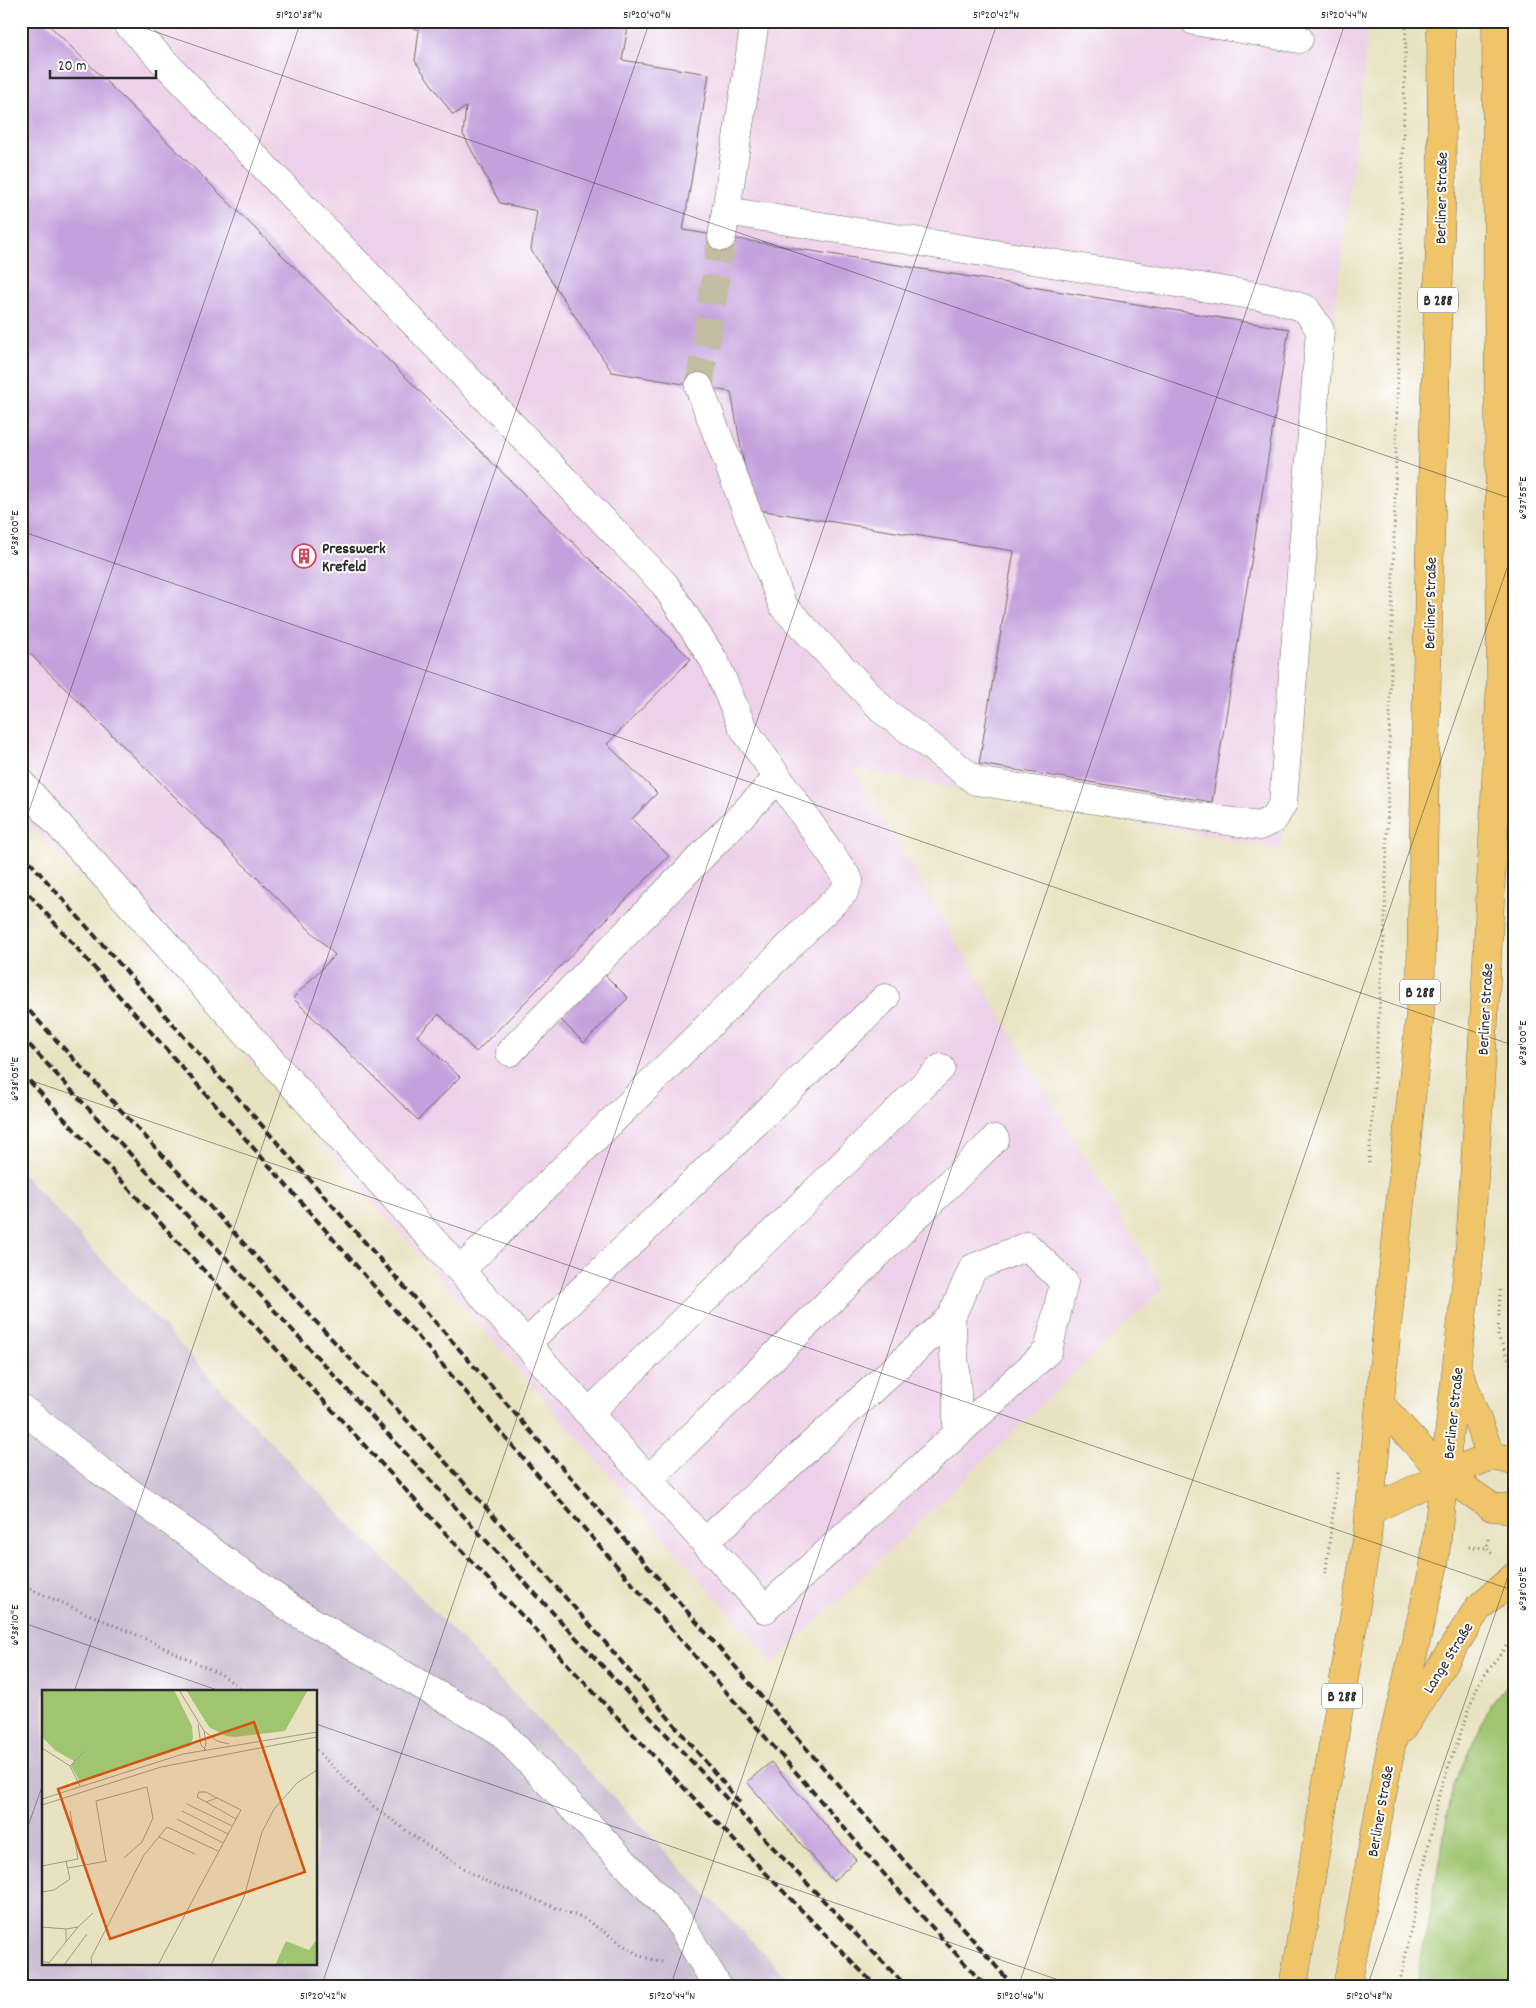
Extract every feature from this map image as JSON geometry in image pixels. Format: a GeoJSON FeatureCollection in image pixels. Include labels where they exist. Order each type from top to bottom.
{"type":"FeatureCollection","features":[{"type":"Feature","properties":{"kind":"main road","name":"Berliner Straße"},"geometry":{"type":"LineString","coordinates":[[1293,1987],[1364,1558],[1386,1328],[1420,1014],[1429,578],[1442,180],[1441,21]]}},
{"type":"Feature","properties":{"kind":"main road","name":"Berliner Straße"},"geometry":{"type":"LineString","coordinates":[[1347,1987],[1391,1748],[1434,1565],[1470,1238],[1484,1021],[1501,680],[1506,212],[1496,21]]}},
{"type":"Feature","properties":{"kind":"main road"},"geometry":{"type":"LineString","coordinates":[[1369,1511],[1445,1475],[1503,1459],[1457,1369]]}},
{"type":"Feature","properties":{"kind":"main road"},"geometry":{"type":"LineString","coordinates":[[1380,1404],[1445,1475],[1492,1507],[1515,1509]]}},
{"type":"Feature","properties":{"kind":"main road","name":"Lange Straße"},"geometry":{"type":"LineString","coordinates":[[1391,1748],[1478,1608],[1515,1576]]}},
{"type":"Feature","properties":{"kind":"lane"},"geometry":{"type":"LineString","coordinates":[[125,21],[665,585],[715,662],[742,726],[849,880],[844,892],[461,1270]]}},
{"type":"Feature","properties":{"kind":"lane"},"geometry":{"type":"LineString","coordinates":[[699,387],[783,606],[884,711],[976,781],[1259,826],[1274,819],[1283,803],[1320,330],[1306,310],[1276,299],[724,224],[755,21]]}},
{"type":"Feature","properties":{"kind":"lane"},"geometry":{"type":"LineString","coordinates":[[1194,21],[1299,39]]}},
{"type":"Feature","properties":{"kind":"lane"},"geometry":{"type":"LineString","coordinates":[[510,1052],[778,778]]}},
{"type":"Feature","properties":{"kind":"lane"},"geometry":{"type":"LineString","coordinates":[[21,783],[527,1343],[765,1610],[1048,1351],[1064,1282],[1027,1246],[973,1268],[951,1317],[705,1542]]}},
{"type":"Feature","properties":{"kind":"lane"},"geometry":{"type":"LineString","coordinates":[[527,1343],[885,998]]}},
{"type":"Feature","properties":{"kind":"lane"},"geometry":{"type":"LineString","coordinates":[[589,1413],[941,1068]]}},
{"type":"Feature","properties":{"kind":"lane"},"geometry":{"type":"LineString","coordinates":[[649,1480],[995,1139]]}},
{"type":"Feature","properties":{"kind":"lane"},"geometry":{"type":"LineString","coordinates":[[951,1317],[957,1392],[957,1434]]}},
{"type":"Feature","properties":{"kind":"lane"},"geometry":{"type":"LineString","coordinates":[[21,1408],[99,1470],[296,1612],[500,1732],[677,1918],[711,1976]]}},
{"type":"Feature","properties":{"kind":"path"},"geometry":{"type":"LineString","coordinates":[[1369,1168],[1385,921],[1406,21]]}},
{"type":"Feature","properties":{"kind":"path"},"geometry":{"type":"LineString","coordinates":[[1325,1580],[1339,1463]]}},
{"type":"Feature","properties":{"kind":"path"},"geometry":{"type":"LineString","coordinates":[[21,1585],[146,1639],[222,1675],[243,1690]]}},
{"type":"Feature","properties":{"kind":"path"},"geometry":{"type":"LineString","coordinates":[[1399,1987],[1440,1790],[1479,1683],[1515,1634]]}},
{"type":"Feature","properties":{"kind":"path"},"geometry":{"type":"LineString","coordinates":[[318,1752],[369,1804],[419,1840],[482,1879],[585,1919],[640,1956],[711,1976]]}},
{"type":"Feature","properties":{"kind":"shaded area"},"geometry":{"type":"Polygon","coordinates":[[[21,21],[1368,21],[1364,74],[1322,420],[1281,849],[853,769],[1163,1288],[773,1663],[147,942],[21,816],[21,21]]]}},
{"type":"Feature","properties":{"kind":"shaded area"},"geometry":{"type":"Polygon","coordinates":[[[21,1172],[245,1415],[796,1987],[21,1987],[21,1172]]]}},
{"type":"Feature","properties":{"kind":"green space"},"geometry":{"type":"Polygon","coordinates":[[[1515,1677],[1515,1987],[1416,1987],[1453,1786],[1491,1703],[1515,1677]]]}},
{"type":"Feature","properties":{"kind":"building","name":"Presswerk Krefeld"},"geometry":{"type":"Polygon","coordinates":[[[21,21],[45,21],[691,659],[607,744],[657,793],[632,819],[669,856],[476,1052],[439,1014],[417,1036],[460,1077],[418,1120],[293,998],[335,955],[21,645],[21,21]]]}},
{"type":"Feature","properties":{"kind":"building"},"geometry":{"type":"Polygon","coordinates":[[[399,21],[629,21],[622,60],[709,74],[683,230],[1289,329],[1212,802],[979,764],[1014,551],[752,509],[731,392],[612,372],[531,250],[537,211],[500,203],[463,134],[466,107],[453,115],[415,61],[419,30],[399,23],[399,21]]]}},
{"type":"Feature","properties":{"kind":"building"},"geometry":{"type":"Polygon","coordinates":[[[604,974],[628,998],[584,1043],[559,1018],[604,974]]]}},
{"type":"Feature","properties":{"kind":"building"},"geometry":{"type":"Polygon","coordinates":[[[771,1762],[856,1860],[833,1881],[747,1782],[771,1762]]]}},
{"type":"Feature","properties":{"kind":"tunnel"},"geometry":{"type":"LineString","coordinates":[[699,387],[722,237]]}},
{"type":"Feature","properties":{"kind":"railway"},"geometry":{"type":"LineString","coordinates":[[21,852],[445,1333],[1014,1987]]}},
{"type":"Feature","properties":{"kind":"railway"},"geometry":{"type":"LineString","coordinates":[[21,885],[295,1195],[885,1875],[986,1987]]}},
{"type":"Feature","properties":{"kind":"railway"},"geometry":{"type":"LineString","coordinates":[[21,1002],[450,1467],[604,1641],[741,1804]]}},
{"type":"Feature","properties":{"kind":"railway"},"geometry":{"type":"LineString","coordinates":[[21,1036],[572,1633],[794,1870],[907,1987]]}},
{"type":"Feature","properties":{"kind":"railway"},"geometry":{"type":"LineString","coordinates":[[21,1072],[552,1648],[767,1875],[877,1987]]}},
{"type":"Feature","properties":{"kind":"place","name":"Presswerk Krefeld"},"geometry":{"type":"Point","coordinates":[304,556]}}]}
